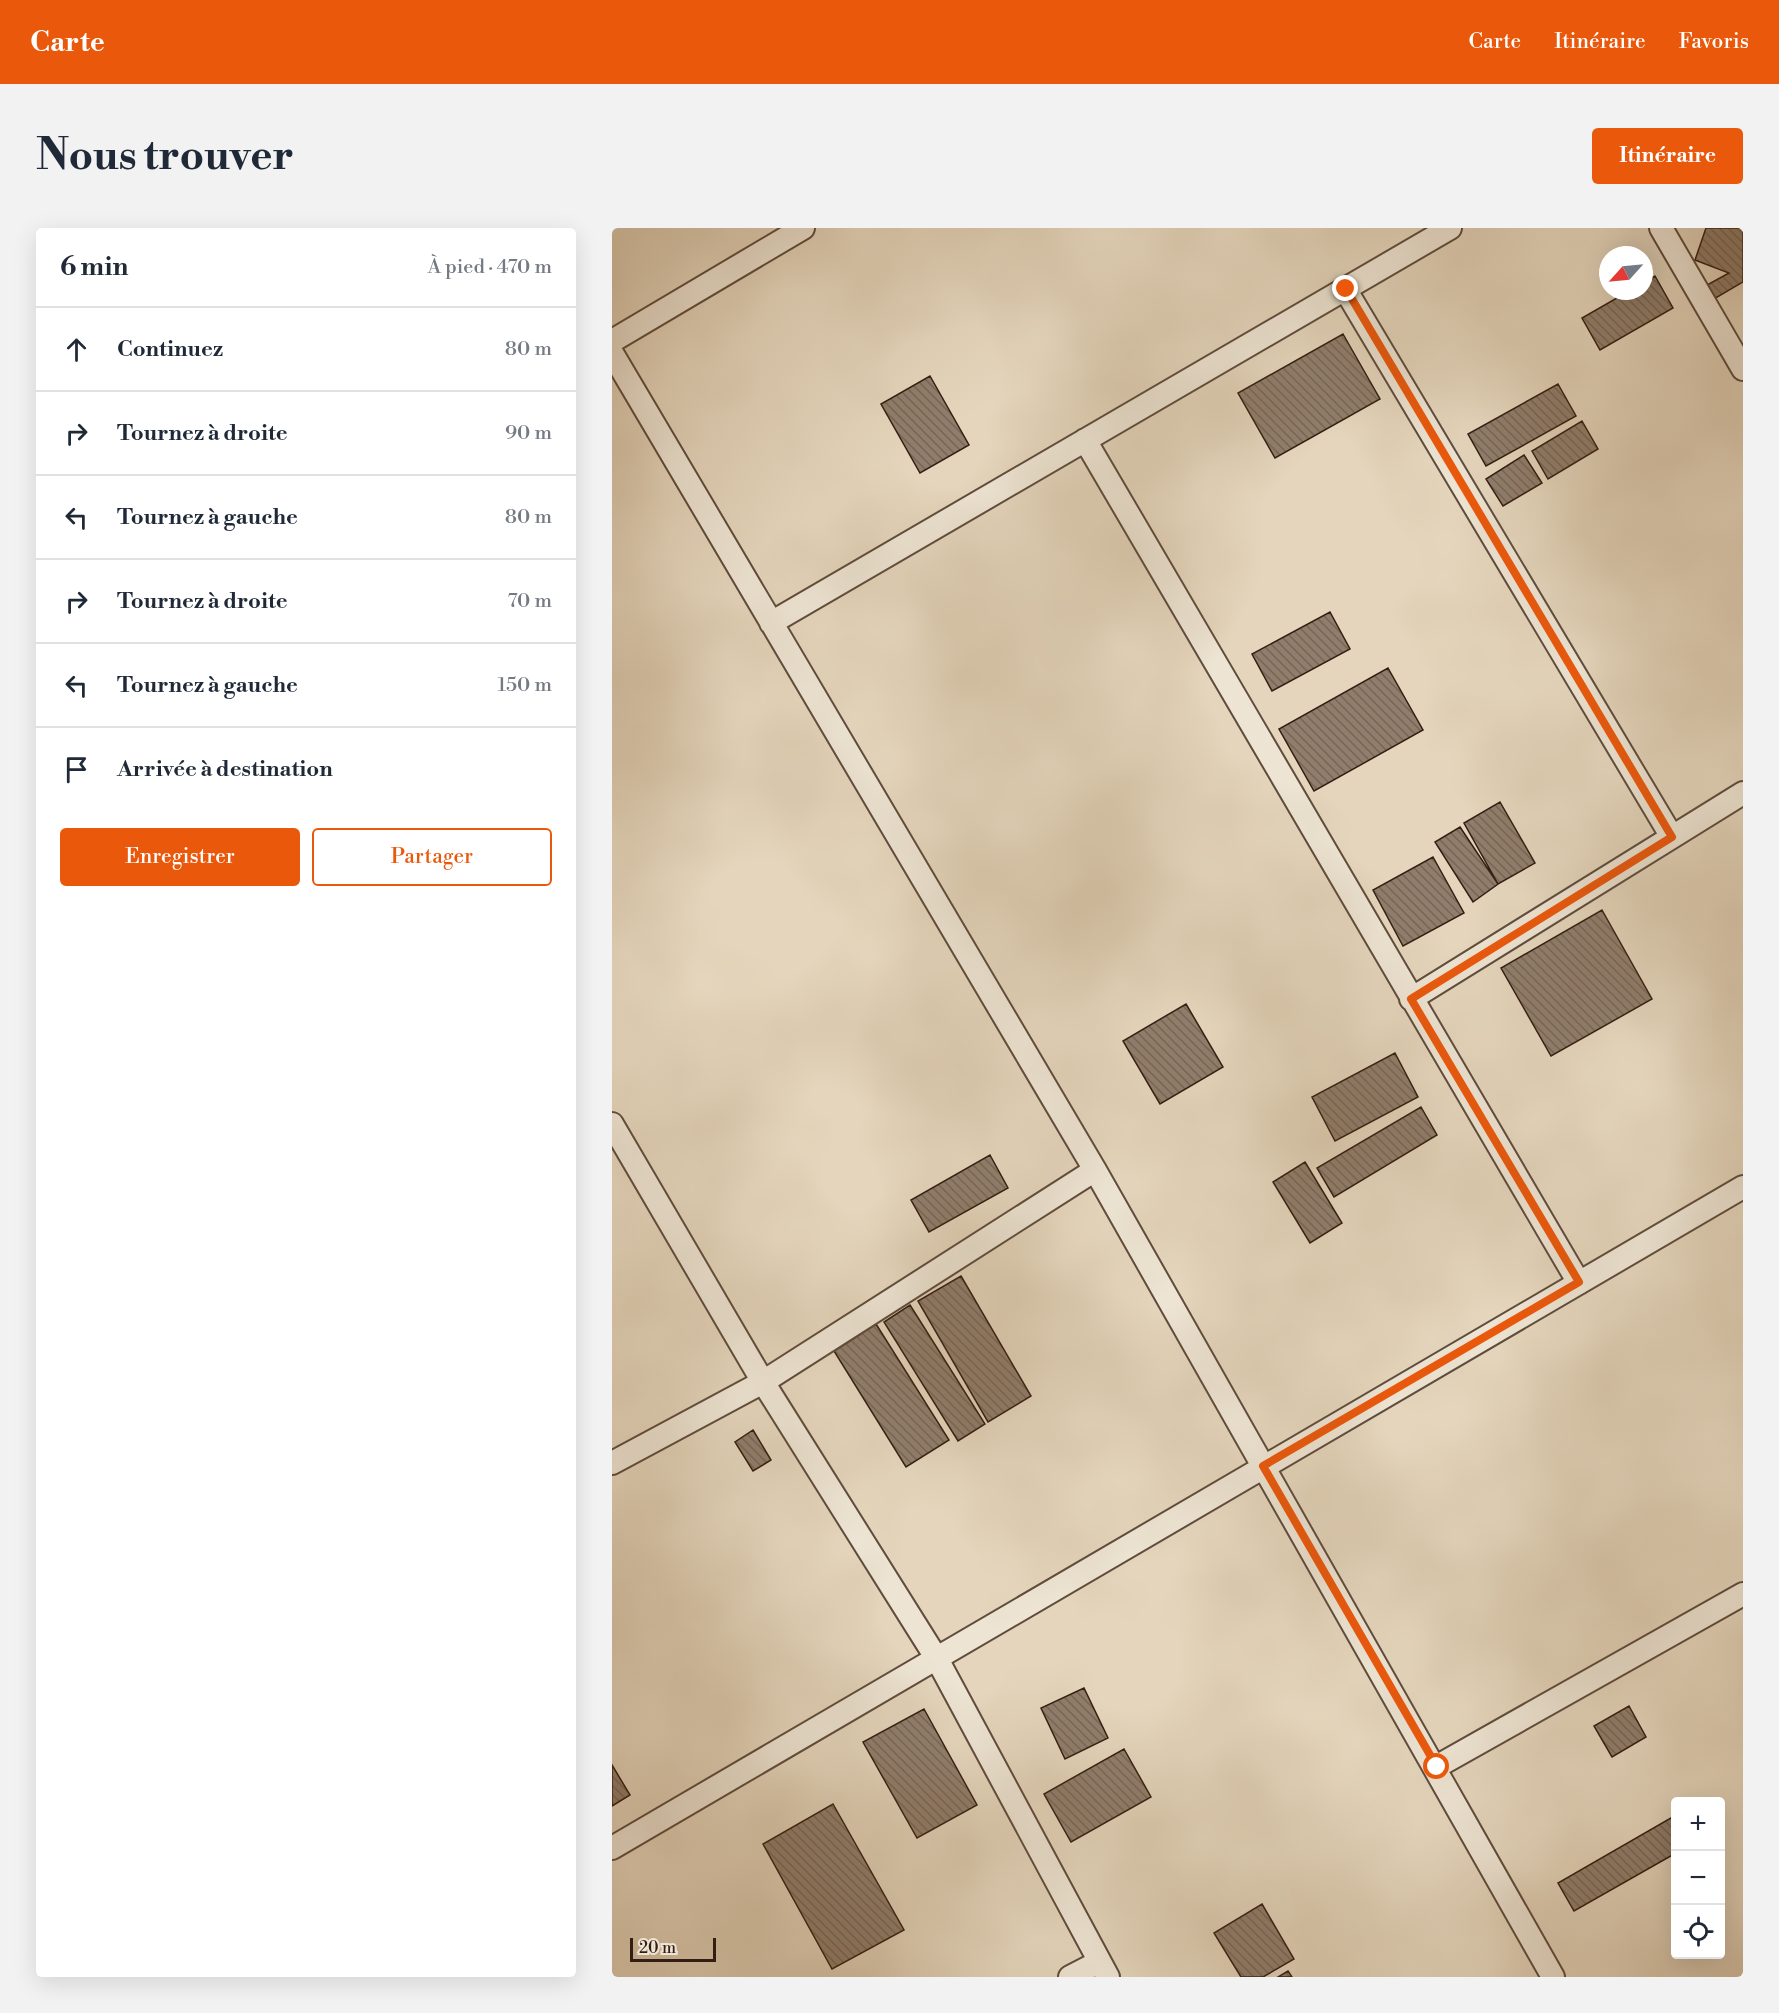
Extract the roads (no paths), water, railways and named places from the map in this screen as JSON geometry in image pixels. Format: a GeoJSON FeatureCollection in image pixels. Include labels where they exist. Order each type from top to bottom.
{"type":"FeatureCollection","features":[{"type":"Feature","properties":{"kind":"street"},"geometry":{"type":"LineString","coordinates":[[612,341],[803,228]]}},
{"type":"Feature","properties":{"kind":"street"},"geometry":{"type":"LineString","coordinates":[[771,623],[1450,228]]}},
{"type":"Feature","properties":{"kind":"street"},"geometry":{"type":"LineString","coordinates":[[1661,228],[1743,369]]}},
{"type":"Feature","properties":{"kind":"street"},"geometry":{"type":"LineString","coordinates":[[1346,289],[1672,837]]}},
{"type":"Feature","properties":{"kind":"street"},"geometry":{"type":"LineString","coordinates":[[612,353],[1095,1170],[1437,1767],[1553,1977]]}},
{"type":"Feature","properties":{"kind":"street"},"geometry":{"type":"LineString","coordinates":[[1085,440],[1579,1282]]}},
{"type":"Feature","properties":{"kind":"street"},"geometry":{"type":"LineString","coordinates":[[1411,999],[1743,793]]}},
{"type":"Feature","properties":{"kind":"street"},"geometry":{"type":"LineString","coordinates":[[612,1124],[763,1382],[937,1659],[1103,1970],[1070,1977]]}},
{"type":"Feature","properties":{"kind":"street"},"geometry":{"type":"LineString","coordinates":[[612,1463],[763,1382],[1095,1170]]}},
{"type":"Feature","properties":{"kind":"street"},"geometry":{"type":"LineString","coordinates":[[612,1848],[1743,1187]]}},
{"type":"Feature","properties":{"kind":"street"},"geometry":{"type":"LineString","coordinates":[[1437,1767],[1739,1604]]}}]}
